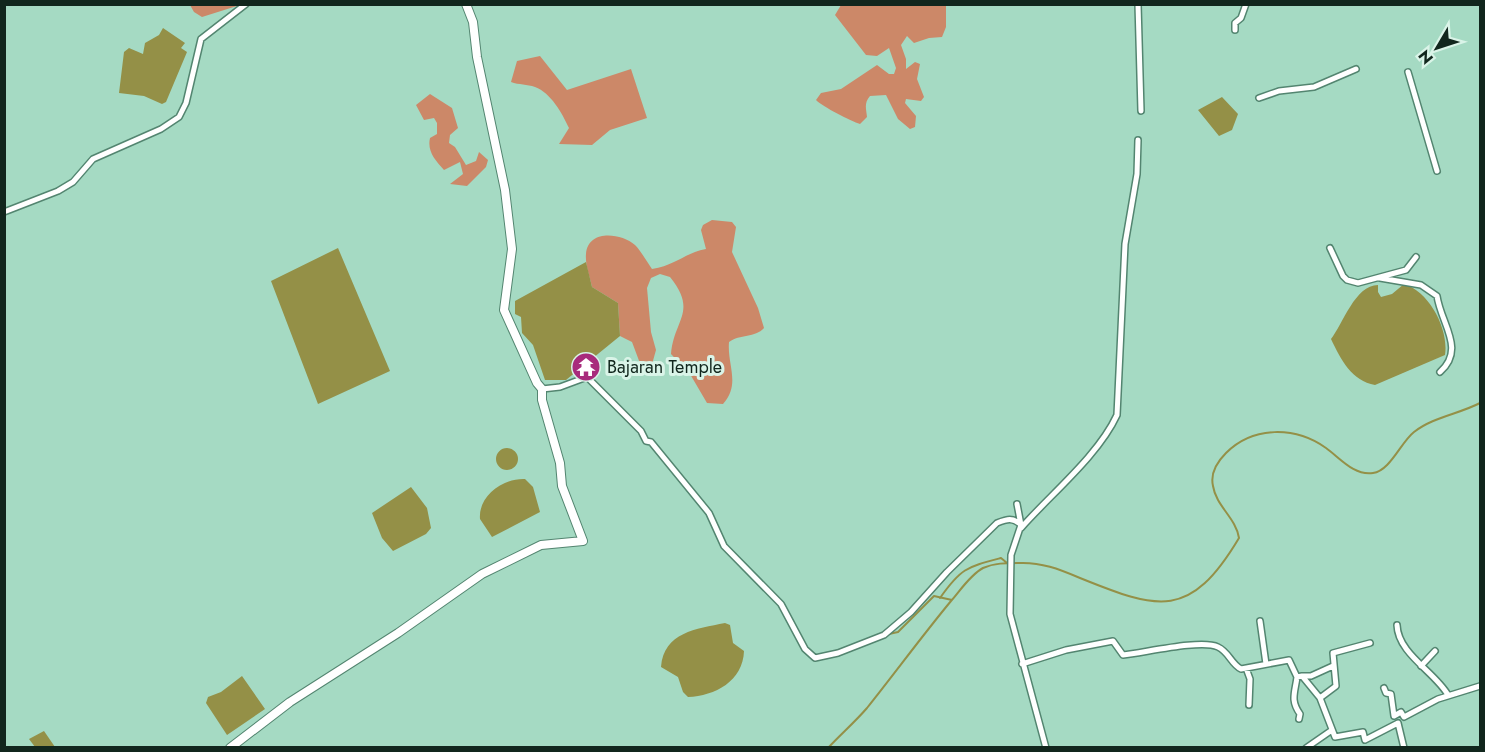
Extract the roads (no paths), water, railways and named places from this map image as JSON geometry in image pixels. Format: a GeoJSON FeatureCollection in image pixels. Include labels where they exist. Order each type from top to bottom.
{"type":"FeatureCollection","features":[{"type":"Feature","properties":{"kind":"street"},"geometry":{"type":"LineString","coordinates":[[4,212],[58,191],[73,182],[93,159],[161,129],[179,117],[183,111],[201,39],[246,4]]}},
{"type":"Feature","properties":{"kind":"street"},"geometry":{"type":"LineString","coordinates":[[230,747],[290,702],[398,633],[482,574],[542,545],[582,541],[562,486],[560,463],[542,400],[542,389],[537,383],[504,310],[512,249],[506,200],[492,119],[477,57],[473,22],[466,4]]}},
{"type":"Feature","properties":{"kind":"street"},"geometry":{"type":"LineString","coordinates":[[1138,4],[1141,111]]}},
{"type":"Feature","properties":{"kind":"street"},"geometry":{"type":"LineString","coordinates":[[1235,30],[1235,23],[1241,18],[1246,4]]}},
{"type":"Feature","properties":{"kind":"street"},"geometry":{"type":"LineString","coordinates":[[1259,99],[1279,91],[1314,87],[1356,69]]}},
{"type":"Feature","properties":{"kind":"street"},"geometry":{"type":"LineString","coordinates":[[1408,72],[1437,171]]}},
{"type":"Feature","properties":{"kind":"street"},"geometry":{"type":"LineString","coordinates":[[1020,527],[1092,451],[1117,416],[1125,244],[1137,174],[1138,140]]}},
{"type":"Feature","properties":{"kind":"street"},"geometry":{"type":"LineString","coordinates":[[1330,248],[1347,280],[1358,283],[1406,270],[1416,257]]}},
{"type":"Feature","properties":{"kind":"street"},"geometry":{"type":"LineString","coordinates":[[1380,278],[1421,285],[1437,296],[1440,312],[1451,337],[1452,354],[1450,363],[1440,372]]}},
{"type":"Feature","properties":{"kind":"street"},"geometry":{"type":"LineString","coordinates":[[542,389],[560,387],[587,377],[641,430],[646,441],[651,442],[709,513],[724,546],[743,567],[770,590],[781,604],[805,650],[815,658],[838,653],[884,635],[911,612],[947,572],[997,523],[1007,519],[1016,520],[1020,527]]}},
{"type":"Feature","properties":{"kind":"street"},"geometry":{"type":"LineString","coordinates":[[1017,504],[1020,527],[1011,555],[1010,614],[1046,747]]}},
{"type":"Feature","properties":{"kind":"street"},"geometry":{"type":"LineString","coordinates":[[1260,621],[1266,664]]}},
{"type":"Feature","properties":{"kind":"street"},"geometry":{"type":"LineString","coordinates":[[1396,625],[1409,652],[1420,666],[1440,681],[1448,695]]}},
{"type":"Feature","properties":{"kind":"street"},"geometry":{"type":"LineString","coordinates":[[1022,664],[1066,650],[1113,641],[1123,655],[1209,645],[1227,653],[1234,666],[1241,669],[1289,660],[1300,677],[1320,698],[1335,737],[1363,732],[1365,740],[1362,747]]}},
{"type":"Feature","properties":{"kind":"street"},"geometry":{"type":"LineString","coordinates":[[1320,698],[1336,686],[1333,653],[1370,643]]}},
{"type":"Feature","properties":{"kind":"street"},"geometry":{"type":"LineString","coordinates":[[1420,666],[1435,651]]}},
{"type":"Feature","properties":{"kind":"street"},"geometry":{"type":"LineString","coordinates":[[1300,677],[1311,676],[1333,666]]}},
{"type":"Feature","properties":{"kind":"street"},"geometry":{"type":"LineString","coordinates":[[1246,668],[1250,679],[1249,705]]}},
{"type":"Feature","properties":{"kind":"street"},"geometry":{"type":"LineString","coordinates":[[1299,719],[1300,714],[1294,705],[1292,695],[1300,677]]}},
{"type":"Feature","properties":{"kind":"street"},"geometry":{"type":"LineString","coordinates":[[1365,740],[1448,695],[1480,686]]}},
{"type":"Feature","properties":{"kind":"street"},"geometry":{"type":"LineString","coordinates":[[1384,688],[1386,693],[1391,694],[1394,716],[1401,712],[1404,717]]}},
{"type":"Feature","properties":{"kind":"street"},"geometry":{"type":"LineString","coordinates":[[1398,723],[1404,747]]}},
{"type":"Feature","properties":{"kind":"street"},"geometry":{"type":"LineString","coordinates":[[1306,747],[1332,730]]}},
{"type":"Feature","properties":{"kind":"waterway"},"geometry":{"type":"LineString","coordinates":[[828,748],[867,708],[962,588],[983,568],[1000,564],[1042,565],[1131,597],[1152,601],[1171,601],[1188,595],[1205,583],[1221,565],[1239,538],[1234,524],[1218,500],[1212,481],[1217,464],[1237,444],[1261,434],[1288,433],[1314,441],[1353,469],[1373,473],[1385,467],[1409,437],[1421,427],[1480,403]]}},
{"type":"Feature","properties":{"kind":"waterway"},"geometry":{"type":"LineString","coordinates":[[940,598],[954,580],[966,570],[1001,558],[1007,563]]}},
{"type":"Feature","properties":{"kind":"waterway"},"geometry":{"type":"LineString","coordinates":[[889,634],[898,632],[934,596],[952,600]]}},
{"type":"Feature","properties":{"kind":"place","name":"Bajaran Temple"},"geometry":{"type":"Point","coordinates":[586,367]}}]}
